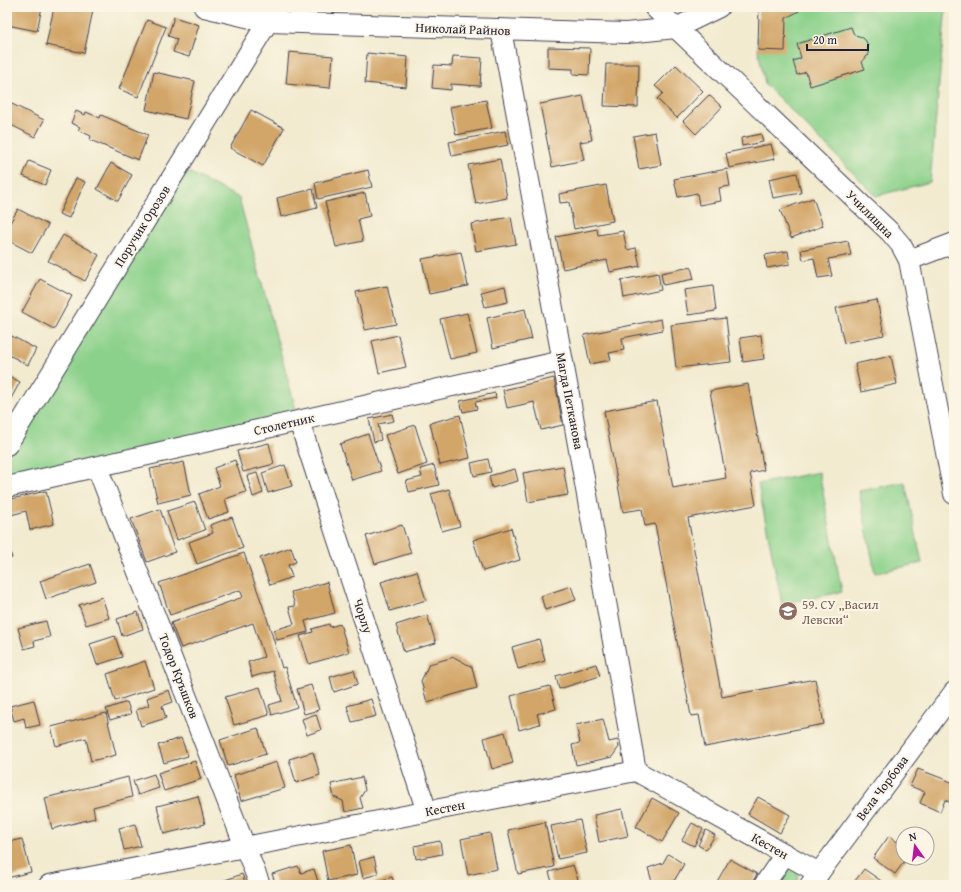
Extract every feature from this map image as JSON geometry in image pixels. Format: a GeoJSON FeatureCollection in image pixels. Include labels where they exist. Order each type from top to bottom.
{"type":"FeatureCollection","features":[{"type":"Feature","properties":{"kind":"street","name":"Николай Райнов"},"geometry":{"type":"LineString","coordinates":[[204,7],[272,15],[501,30],[626,33],[676,28],[719,7]]}},
{"type":"Feature","properties":{"kind":"street","name":"Училищна"},"geometry":{"type":"LineString","coordinates":[[654,7],[890,232],[901,245],[909,260],[954,494]]}},
{"type":"Feature","properties":{"kind":"street","name":"Поручик Орозов"},"geometry":{"type":"LineString","coordinates":[[7,445],[272,15]]}},
{"type":"Feature","properties":{"kind":"street","name":"Магда Петканова"},"geometry":{"type":"LineString","coordinates":[[501,30],[602,577],[636,772]]}},
{"type":"Feature","properties":{"kind":"street"},"geometry":{"type":"LineString","coordinates":[[909,260],[954,243]]}},
{"type":"Feature","properties":{"kind":"street","name":"Столетник"},"geometry":{"type":"LineString","coordinates":[[7,487],[562,361]]}},
{"type":"Feature","properties":{"kind":"street","name":"Чорлу"},"geometry":{"type":"LineString","coordinates":[[299,421],[427,812]]}},
{"type":"Feature","properties":{"kind":"street","name":"Тодор Кръшков"},"geometry":{"type":"LineString","coordinates":[[97,467],[260,885]]}},
{"type":"Feature","properties":{"kind":"street","name":"Вела Чорбова"},"geometry":{"type":"LineString","coordinates":[[815,879],[954,692]]}},
{"type":"Feature","properties":{"kind":"street","name":"Кестен"},"geometry":{"type":"LineString","coordinates":[[49,885],[636,772],[785,854],[815,879]]}},
{"type":"Feature","properties":{"kind":"street"},"geometry":{"type":"LineString","coordinates":[[764,885],[785,854]]}},
{"type":"Feature","properties":{"kind":"green space"},"geometry":{"type":"Polygon","coordinates":[[[759,7],[946,7],[930,182],[876,196],[765,84],[758,50],[759,7]]]}},
{"type":"Feature","properties":{"kind":"green space"},"geometry":{"type":"Polygon","coordinates":[[[179,167],[239,198],[299,421],[7,487],[7,445],[179,167]]]}},
{"type":"Feature","properties":{"kind":"green space"},"geometry":{"type":"Polygon","coordinates":[[[819,472],[842,592],[782,604],[758,484],[819,472]]]}},
{"type":"Feature","properties":{"kind":"green space"},"geometry":{"type":"Polygon","coordinates":[[[905,482],[922,563],[875,573],[859,491],[905,482]]]}},
{"type":"Feature","properties":{"kind":"green space"},"geometry":{"type":"Polygon","coordinates":[[[790,866],[798,872],[798,885],[769,885],[782,867],[790,866]]]}},
{"type":"Feature","properties":{"kind":"building"},"geometry":{"type":"Polygon","coordinates":[[[7,7],[42,7],[37,31],[7,25],[7,7]]]}},
{"type":"Feature","properties":{"kind":"building"},"geometry":{"type":"Polygon","coordinates":[[[54,7],[78,7],[93,10],[84,53],[46,45],[54,7]]]}},
{"type":"Feature","properties":{"kind":"building"},"geometry":{"type":"Polygon","coordinates":[[[759,7],[797,7],[799,11],[786,18],[785,51],[758,50],[759,7]]]}},
{"type":"Feature","properties":{"kind":"building"},"geometry":{"type":"Polygon","coordinates":[[[174,17],[199,25],[189,57],[173,52],[177,39],[168,36],[174,17]]]}},
{"type":"Feature","properties":{"kind":"building"},"geometry":{"type":"Polygon","coordinates":[[[147,20],[166,27],[138,97],[119,89],[147,20]]]}},
{"type":"Feature","properties":{"kind":"building"},"geometry":{"type":"Polygon","coordinates":[[[851,27],[854,35],[863,38],[868,46],[868,55],[862,62],[865,69],[810,86],[806,72],[797,75],[793,61],[801,58],[797,44],[851,27]]]}},
{"type":"Feature","properties":{"kind":"building"},"geometry":{"type":"Polygon","coordinates":[[[548,47],[590,48],[589,75],[573,74],[573,69],[548,68],[548,47]]]}},
{"type":"Feature","properties":{"kind":"building"},"geometry":{"type":"Polygon","coordinates":[[[289,52],[333,56],[330,88],[286,84],[289,52]]]}},
{"type":"Feature","properties":{"kind":"building"},"geometry":{"type":"Polygon","coordinates":[[[367,53],[408,57],[406,87],[365,83],[367,53]]]}},
{"type":"Feature","properties":{"kind":"building"},"geometry":{"type":"Polygon","coordinates":[[[453,56],[482,58],[480,86],[451,84],[451,90],[432,88],[434,65],[452,66],[453,56]]]}},
{"type":"Feature","properties":{"kind":"building"},"geometry":{"type":"Polygon","coordinates":[[[606,64],[639,64],[638,107],[604,106],[606,64]]]}},
{"type":"Feature","properties":{"kind":"building"},"geometry":{"type":"Polygon","coordinates":[[[676,65],[703,91],[677,118],[657,99],[663,93],[655,86],[676,65]]]}},
{"type":"Feature","properties":{"kind":"building"},"geometry":{"type":"Polygon","coordinates":[[[154,72],[195,81],[186,119],[146,110],[154,72]]]}},
{"type":"Feature","properties":{"kind":"building"},"geometry":{"type":"Polygon","coordinates":[[[709,95],[722,107],[696,134],[683,121],[709,95]]]}},
{"type":"Feature","properties":{"kind":"building"},"geometry":{"type":"Polygon","coordinates":[[[583,96],[592,140],[580,142],[584,160],[552,167],[540,104],[583,96]]]}},
{"type":"Feature","properties":{"kind":"building"},"geometry":{"type":"Polygon","coordinates":[[[486,100],[492,128],[456,135],[450,107],[486,100]]]}},
{"type":"Feature","properties":{"kind":"building"},"geometry":{"type":"Polygon","coordinates":[[[10,103],[44,120],[35,137],[7,123],[7,109],[10,103]]]}},
{"type":"Feature","properties":{"kind":"building"},"geometry":{"type":"Polygon","coordinates":[[[251,110],[284,128],[263,166],[230,148],[251,110]]]}},
{"type":"Feature","properties":{"kind":"building"},"geometry":{"type":"Polygon","coordinates":[[[76,111],[85,115],[86,112],[100,118],[101,115],[148,135],[138,160],[90,140],[91,136],[78,130],[80,127],[71,123],[76,111]]]}},
{"type":"Feature","properties":{"kind":"building"},"geometry":{"type":"Polygon","coordinates":[[[505,131],[508,145],[452,156],[449,142],[505,131]]]}},
{"type":"Feature","properties":{"kind":"building"},"geometry":{"type":"Polygon","coordinates":[[[655,132],[661,165],[639,169],[633,136],[655,132]]]}},
{"type":"Feature","properties":{"kind":"building"},"geometry":{"type":"Polygon","coordinates":[[[761,134],[763,142],[742,146],[741,138],[761,134]]]}},
{"type":"Feature","properties":{"kind":"building"},"geometry":{"type":"Polygon","coordinates":[[[771,144],[775,159],[729,168],[726,153],[771,144]]]}},
{"type":"Feature","properties":{"kind":"building"},"geometry":{"type":"Polygon","coordinates":[[[500,159],[507,198],[476,204],[468,165],[500,159]]]}},
{"type":"Feature","properties":{"kind":"building"},"geometry":{"type":"Polygon","coordinates":[[[29,161],[51,170],[45,185],[23,176],[29,161]]]}},
{"type":"Feature","properties":{"kind":"building"},"geometry":{"type":"Polygon","coordinates":[[[111,163],[132,175],[118,201],[97,189],[111,163]]]}},
{"type":"Feature","properties":{"kind":"building"},"geometry":{"type":"Polygon","coordinates":[[[727,169],[730,186],[719,188],[721,201],[699,205],[697,193],[678,197],[674,179],[727,169]]]}},
{"type":"Feature","properties":{"kind":"building"},"geometry":{"type":"Polygon","coordinates":[[[368,170],[372,187],[318,199],[315,183],[368,170]]]}},
{"type":"Feature","properties":{"kind":"building"},"geometry":{"type":"Polygon","coordinates":[[[797,173],[801,193],[773,198],[769,179],[797,173]]]}},
{"type":"Feature","properties":{"kind":"building"},"geometry":{"type":"Polygon","coordinates":[[[76,178],[85,182],[69,218],[59,214],[76,178]]]}},
{"type":"Feature","properties":{"kind":"building"},"geometry":{"type":"Polygon","coordinates":[[[606,185],[613,221],[574,229],[569,202],[560,203],[559,194],[606,185]]]}},
{"type":"Feature","properties":{"kind":"building"},"geometry":{"type":"Polygon","coordinates":[[[313,189],[317,208],[281,217],[277,198],[313,189]]]}},
{"type":"Feature","properties":{"kind":"building"},"geometry":{"type":"Polygon","coordinates":[[[365,193],[370,216],[358,219],[363,241],[336,247],[325,202],[365,193]]]}},
{"type":"Feature","properties":{"kind":"building"},"geometry":{"type":"Polygon","coordinates":[[[813,198],[823,226],[791,238],[780,210],[813,198]]]}},
{"type":"Feature","properties":{"kind":"building"},"geometry":{"type":"Polygon","coordinates":[[[18,209],[48,225],[32,253],[7,240],[7,228],[18,209]]]}},
{"type":"Feature","properties":{"kind":"building"},"geometry":{"type":"Polygon","coordinates":[[[511,217],[516,244],[476,251],[471,224],[511,217]]]}},
{"type":"Feature","properties":{"kind":"building"},"geometry":{"type":"Polygon","coordinates":[[[597,229],[598,235],[623,231],[627,250],[636,248],[640,266],[610,272],[607,260],[563,269],[556,237],[597,229]]]}},
{"type":"Feature","properties":{"kind":"building"},"geometry":{"type":"Polygon","coordinates":[[[63,235],[99,255],[85,281],[48,261],[63,235]]]}},
{"type":"Feature","properties":{"kind":"building"},"geometry":{"type":"Polygon","coordinates":[[[848,241],[851,255],[828,259],[832,276],[818,278],[814,258],[803,260],[801,250],[848,241]]]}},
{"type":"Feature","properties":{"kind":"building"},"geometry":{"type":"Polygon","coordinates":[[[788,251],[790,264],[767,268],[765,255],[788,251]]]}},
{"type":"Feature","properties":{"kind":"building"},"geometry":{"type":"Polygon","coordinates":[[[461,252],[468,286],[429,294],[422,259],[461,252]]]}},
{"type":"Feature","properties":{"kind":"building"},"geometry":{"type":"Polygon","coordinates":[[[691,267],[694,279],[663,285],[661,273],[691,267]]]}},
{"type":"Feature","properties":{"kind":"building"},"geometry":{"type":"Polygon","coordinates":[[[658,273],[661,290],[624,298],[621,280],[658,273]]]}},
{"type":"Feature","properties":{"kind":"building"},"geometry":{"type":"Polygon","coordinates":[[[40,279],[72,296],[54,329],[22,312],[40,279]]]}},
{"type":"Feature","properties":{"kind":"building"},"geometry":{"type":"Polygon","coordinates":[[[387,286],[396,324],[365,330],[356,292],[387,286]]]}},
{"type":"Feature","properties":{"kind":"building"},"geometry":{"type":"Polygon","coordinates":[[[505,286],[508,302],[485,307],[481,292],[505,286]]]}},
{"type":"Feature","properties":{"kind":"building"},"geometry":{"type":"Polygon","coordinates":[[[713,286],[716,311],[688,315],[684,290],[713,286]]]}},
{"type":"Feature","properties":{"kind":"building"},"geometry":{"type":"Polygon","coordinates":[[[877,300],[884,335],[844,343],[836,308],[877,300]]]}},
{"type":"Feature","properties":{"kind":"building"},"geometry":{"type":"Polygon","coordinates":[[[525,309],[532,339],[493,348],[487,318],[525,309]]]}},
{"type":"Feature","properties":{"kind":"building"},"geometry":{"type":"Polygon","coordinates":[[[467,313],[477,353],[450,359],[440,319],[467,313]]]}},
{"type":"Feature","properties":{"kind":"building"},"geometry":{"type":"Polygon","coordinates":[[[726,318],[731,362],[676,368],[671,325],[726,318]]]}},
{"type":"Feature","properties":{"kind":"building"},"geometry":{"type":"Polygon","coordinates":[[[661,319],[663,330],[622,338],[624,350],[609,353],[611,360],[590,364],[584,335],[661,319]]]}},
{"type":"Feature","properties":{"kind":"building"},"geometry":{"type":"Polygon","coordinates":[[[8,334],[36,349],[28,365],[7,354],[8,334]]]}},
{"type":"Feature","properties":{"kind":"building"},"geometry":{"type":"Polygon","coordinates":[[[398,335],[406,367],[379,373],[372,341],[398,335]]]}},
{"type":"Feature","properties":{"kind":"building"},"geometry":{"type":"Polygon","coordinates":[[[761,335],[764,359],[743,362],[740,338],[761,335]]]}},
{"type":"Feature","properties":{"kind":"building"},"geometry":{"type":"Polygon","coordinates":[[[891,356],[897,384],[861,392],[855,364],[891,356]]]}},
{"type":"Feature","properties":{"kind":"building"},"geometry":{"type":"Polygon","coordinates":[[[7,375],[20,382],[7,406],[7,375]]]}},
{"type":"Feature","properties":{"kind":"building"},"geometry":{"type":"Polygon","coordinates":[[[554,378],[563,425],[541,430],[534,402],[507,408],[503,390],[554,378]]]}},
{"type":"Feature","properties":{"kind":"building"},"geometry":{"type":"Polygon","coordinates":[[[748,384],[764,470],[750,473],[756,505],[688,518],[722,697],[815,679],[824,724],[705,747],[699,715],[691,716],[655,524],[645,526],[642,509],[623,512],[604,411],[657,401],[673,488],[726,478],[710,391],[748,384]]]}},
{"type":"Feature","properties":{"kind":"building"},"geometry":{"type":"Polygon","coordinates":[[[495,393],[496,398],[475,402],[477,409],[463,412],[460,401],[495,393]]]}},
{"type":"Feature","properties":{"kind":"building"},"geometry":{"type":"Polygon","coordinates":[[[392,414],[394,421],[378,424],[381,440],[374,442],[369,419],[392,414]]]}},
{"type":"Feature","properties":{"kind":"building"},"geometry":{"type":"Polygon","coordinates":[[[460,415],[470,458],[440,465],[430,423],[460,415]]]}},
{"type":"Feature","properties":{"kind":"building"},"geometry":{"type":"Polygon","coordinates":[[[415,425],[427,464],[398,474],[385,435],[415,425]]]}},
{"type":"Feature","properties":{"kind":"building"},"geometry":{"type":"Polygon","coordinates":[[[368,434],[381,471],[352,480],[340,444],[368,434]]]}},
{"type":"Feature","properties":{"kind":"building"},"geometry":{"type":"Polygon","coordinates":[[[269,443],[274,464],[243,472],[237,451],[269,443]]]}},
{"type":"Feature","properties":{"kind":"building"},"geometry":{"type":"Polygon","coordinates":[[[488,459],[491,472],[474,476],[471,463],[488,459]]]}},
{"type":"Feature","properties":{"kind":"building"},"geometry":{"type":"Polygon","coordinates":[[[235,460],[246,492],[225,499],[229,512],[208,519],[199,494],[220,486],[214,468],[235,460]]]}},
{"type":"Feature","properties":{"kind":"building"},"geometry":{"type":"Polygon","coordinates":[[[184,462],[191,495],[158,503],[150,469],[184,462]]]}},
{"type":"Feature","properties":{"kind":"building"},"geometry":{"type":"Polygon","coordinates":[[[285,465],[292,486],[268,493],[262,473],[285,465]]]}},
{"type":"Feature","properties":{"kind":"building"},"geometry":{"type":"Polygon","coordinates":[[[434,465],[439,485],[409,492],[406,481],[422,477],[420,469],[434,465]]]}},
{"type":"Feature","properties":{"kind":"building"},"geometry":{"type":"Polygon","coordinates":[[[563,466],[568,495],[528,502],[523,473],[563,466]]]}},
{"type":"Feature","properties":{"kind":"building"},"geometry":{"type":"Polygon","coordinates":[[[515,469],[518,481],[492,488],[489,476],[515,469]]]}},
{"type":"Feature","properties":{"kind":"building"},"geometry":{"type":"Polygon","coordinates":[[[257,473],[263,493],[253,497],[247,476],[257,473]]]}},
{"type":"Feature","properties":{"kind":"building"},"geometry":{"type":"Polygon","coordinates":[[[449,489],[460,526],[442,531],[431,494],[449,489]]]}},
{"type":"Feature","properties":{"kind":"building"},"geometry":{"type":"Polygon","coordinates":[[[46,491],[54,524],[30,530],[26,511],[11,515],[7,500],[46,491]]]}},
{"type":"Feature","properties":{"kind":"building"},"geometry":{"type":"Polygon","coordinates":[[[195,502],[205,530],[177,540],[167,511],[195,502]]]}},
{"type":"Feature","properties":{"kind":"building"},"geometry":{"type":"Polygon","coordinates":[[[160,509],[175,552],[147,562],[131,519],[160,509]]]}},
{"type":"Feature","properties":{"kind":"building"},"geometry":{"type":"Polygon","coordinates":[[[232,517],[243,548],[197,564],[189,542],[213,533],[210,525],[232,517]]]}},
{"type":"Feature","properties":{"kind":"building"},"geometry":{"type":"Polygon","coordinates":[[[402,525],[411,553],[375,564],[366,536],[402,525]]]}},
{"type":"Feature","properties":{"kind":"building"},"geometry":{"type":"Polygon","coordinates":[[[511,528],[520,560],[483,571],[473,540],[511,528]]]}},
{"type":"Feature","properties":{"kind":"building"},"geometry":{"type":"Polygon","coordinates":[[[7,541],[12,558],[7,559],[7,541]]]}},
{"type":"Feature","properties":{"kind":"building"},"geometry":{"type":"Polygon","coordinates":[[[291,547],[296,562],[288,565],[292,577],[270,585],[260,558],[291,547]]]}},
{"type":"Feature","properties":{"kind":"building"},"geometry":{"type":"Polygon","coordinates":[[[244,553],[267,618],[282,668],[285,667],[297,707],[272,715],[269,705],[282,701],[273,671],[252,677],[248,662],[264,657],[253,623],[181,648],[171,623],[243,597],[240,590],[170,615],[159,583],[244,553]]]}},
{"type":"Feature","properties":{"kind":"building"},"geometry":{"type":"Polygon","coordinates":[[[90,564],[96,582],[46,599],[40,581],[90,564]]]}},
{"type":"Feature","properties":{"kind":"building"},"geometry":{"type":"Polygon","coordinates":[[[417,571],[426,600],[390,611],[381,582],[417,571]]]}},
{"type":"Feature","properties":{"kind":"building"},"geometry":{"type":"Polygon","coordinates":[[[327,582],[335,613],[305,621],[308,632],[277,640],[274,630],[294,624],[289,607],[295,606],[291,592],[327,582]]]}},
{"type":"Feature","properties":{"kind":"building"},"geometry":{"type":"Polygon","coordinates":[[[571,586],[576,600],[545,610],[541,596],[571,586]]]}},
{"type":"Feature","properties":{"kind":"building"},"geometry":{"type":"Polygon","coordinates":[[[102,597],[109,618],[86,625],[79,605],[102,597]]]}},
{"type":"Feature","properties":{"kind":"building"},"geometry":{"type":"Polygon","coordinates":[[[138,612],[143,629],[122,636],[117,619],[138,612]]]}},
{"type":"Feature","properties":{"kind":"building"},"geometry":{"type":"Polygon","coordinates":[[[427,615],[436,643],[404,652],[396,625],[427,615]]]}},
{"type":"Feature","properties":{"kind":"building"},"geometry":{"type":"Polygon","coordinates":[[[46,621],[50,637],[34,641],[35,646],[24,649],[18,628],[46,621]]]}},
{"type":"Feature","properties":{"kind":"building"},"geometry":{"type":"Polygon","coordinates":[[[329,624],[330,627],[340,624],[349,652],[309,664],[300,636],[313,632],[312,629],[329,624]]]}},
{"type":"Feature","properties":{"kind":"building"},"geometry":{"type":"Polygon","coordinates":[[[115,636],[122,657],[97,665],[90,644],[115,636]]]}},
{"type":"Feature","properties":{"kind":"building"},"geometry":{"type":"Polygon","coordinates":[[[539,639],[545,661],[518,669],[512,647],[539,639]]]}},
{"type":"Feature","properties":{"kind":"building"},"geometry":{"type":"Polygon","coordinates":[[[454,657],[472,667],[477,688],[427,702],[421,681],[429,664],[454,657]]]}},
{"type":"Feature","properties":{"kind":"building"},"geometry":{"type":"Polygon","coordinates":[[[145,661],[154,688],[115,701],[107,674],[145,661]]]}},
{"type":"Feature","properties":{"kind":"building"},"geometry":{"type":"Polygon","coordinates":[[[596,664],[600,676],[559,689],[556,676],[596,664]]]}},
{"type":"Feature","properties":{"kind":"building"},"geometry":{"type":"Polygon","coordinates":[[[354,670],[358,684],[334,692],[330,677],[354,670]]]}},
{"type":"Feature","properties":{"kind":"building"},"geometry":{"type":"Polygon","coordinates":[[[7,684],[10,694],[7,695],[7,684]]]}},
{"type":"Feature","properties":{"kind":"building"},"geometry":{"type":"Polygon","coordinates":[[[311,685],[319,710],[304,714],[297,689],[311,685]]]}},
{"type":"Feature","properties":{"kind":"building"},"geometry":{"type":"Polygon","coordinates":[[[550,686],[556,709],[537,714],[540,724],[519,730],[511,696],[550,686]]]}},
{"type":"Feature","properties":{"kind":"building"},"geometry":{"type":"Polygon","coordinates":[[[260,687],[269,715],[234,725],[225,697],[260,687]]]}},
{"type":"Feature","properties":{"kind":"building"},"geometry":{"type":"Polygon","coordinates":[[[169,690],[173,702],[162,706],[166,718],[141,726],[136,710],[149,705],[147,698],[169,690]]]}},
{"type":"Feature","properties":{"kind":"building"},"geometry":{"type":"Polygon","coordinates":[[[371,699],[376,716],[352,722],[347,706],[371,699]]]}},
{"type":"Feature","properties":{"kind":"building"},"geometry":{"type":"Polygon","coordinates":[[[34,700],[40,725],[26,728],[24,718],[14,721],[10,706],[34,700]]]}},
{"type":"Feature","properties":{"kind":"building"},"geometry":{"type":"Polygon","coordinates":[[[127,702],[131,714],[110,720],[106,709],[127,702]]]}},
{"type":"Feature","properties":{"kind":"building"},"geometry":{"type":"Polygon","coordinates":[[[106,713],[116,755],[91,761],[86,738],[56,746],[51,727],[106,713]]]}},
{"type":"Feature","properties":{"kind":"building"},"geometry":{"type":"Polygon","coordinates":[[[316,714],[321,730],[307,735],[302,719],[316,714]]]}},
{"type":"Feature","properties":{"kind":"building"},"geometry":{"type":"Polygon","coordinates":[[[603,719],[609,742],[618,740],[619,747],[612,757],[576,765],[572,745],[580,743],[576,725],[603,719]]]}},
{"type":"Feature","properties":{"kind":"building"},"geometry":{"type":"Polygon","coordinates":[[[258,728],[266,754],[228,766],[220,740],[258,728]]]}},
{"type":"Feature","properties":{"kind":"building"},"geometry":{"type":"Polygon","coordinates":[[[505,732],[513,763],[492,769],[484,738],[505,732]]]}},
{"type":"Feature","properties":{"kind":"building"},"geometry":{"type":"Polygon","coordinates":[[[181,738],[188,756],[164,763],[158,745],[181,738]]]}},
{"type":"Feature","properties":{"kind":"building"},"geometry":{"type":"Polygon","coordinates":[[[313,752],[320,775],[296,783],[289,759],[313,752]]]}},
{"type":"Feature","properties":{"kind":"building"},"geometry":{"type":"Polygon","coordinates":[[[195,761],[201,779],[164,791],[158,773],[195,761]]]}},
{"type":"Feature","properties":{"kind":"building"},"geometry":{"type":"Polygon","coordinates":[[[277,762],[285,788],[241,801],[234,775],[277,762]]]}},
{"type":"Feature","properties":{"kind":"building"},"geometry":{"type":"Polygon","coordinates":[[[918,769],[954,783],[954,804],[945,800],[940,812],[920,803],[925,792],[910,786],[918,769]]]}},
{"type":"Feature","properties":{"kind":"building"},"geometry":{"type":"Polygon","coordinates":[[[154,774],[159,788],[138,795],[133,781],[154,774]]]}},
{"type":"Feature","properties":{"kind":"building"},"geometry":{"type":"Polygon","coordinates":[[[128,777],[132,797],[93,807],[95,818],[52,829],[45,798],[128,777]]]}},
{"type":"Feature","properties":{"kind":"building"},"geometry":{"type":"Polygon","coordinates":[[[362,777],[365,790],[360,798],[363,808],[345,812],[343,801],[334,797],[331,784],[362,777]]]}},
{"type":"Feature","properties":{"kind":"building"},"geometry":{"type":"Polygon","coordinates":[[[198,796],[205,824],[164,834],[157,806],[198,796]]]}},
{"type":"Feature","properties":{"kind":"building"},"geometry":{"type":"Polygon","coordinates":[[[758,797],[790,815],[780,833],[748,814],[758,797]]]}},
{"type":"Feature","properties":{"kind":"building"},"geometry":{"type":"Polygon","coordinates":[[[652,798],[679,813],[662,842],[636,827],[652,798]]]}},
{"type":"Feature","properties":{"kind":"building"},"geometry":{"type":"Polygon","coordinates":[[[622,809],[628,836],[599,842],[594,815],[622,809]]]}},
{"type":"Feature","properties":{"kind":"building"},"geometry":{"type":"Polygon","coordinates":[[[580,820],[587,853],[558,859],[551,826],[580,820]]]}},
{"type":"Feature","properties":{"kind":"building"},"geometry":{"type":"Polygon","coordinates":[[[545,822],[554,867],[518,874],[508,830],[545,822]]]}},
{"type":"Feature","properties":{"kind":"building"},"geometry":{"type":"Polygon","coordinates":[[[692,823],[703,829],[694,846],[682,840],[692,823]]]}},
{"type":"Feature","properties":{"kind":"building"},"geometry":{"type":"Polygon","coordinates":[[[135,824],[141,846],[124,850],[119,828],[135,824]]]}},
{"type":"Feature","properties":{"kind":"building"},"geometry":{"type":"Polygon","coordinates":[[[706,830],[715,835],[706,850],[698,845],[706,830]]]}},
{"type":"Feature","properties":{"kind":"building"},"geometry":{"type":"Polygon","coordinates":[[[490,833],[497,869],[468,875],[461,839],[490,833]]]}},
{"type":"Feature","properties":{"kind":"building"},"geometry":{"type":"Polygon","coordinates":[[[889,836],[895,840],[895,866],[901,866],[895,874],[873,858],[889,836]]]}},
{"type":"Feature","properties":{"kind":"building"},"geometry":{"type":"Polygon","coordinates":[[[22,839],[31,872],[7,878],[7,842],[22,839]]]}},
{"type":"Feature","properties":{"kind":"building"},"geometry":{"type":"Polygon","coordinates":[[[440,841],[442,854],[416,859],[414,846],[440,841]]]}},
{"type":"Feature","properties":{"kind":"building"},"geometry":{"type":"Polygon","coordinates":[[[351,845],[357,875],[328,881],[322,851],[351,845]]]}},
{"type":"Feature","properties":{"kind":"building"},"geometry":{"type":"Polygon","coordinates":[[[668,854],[684,864],[674,881],[653,885],[648,868],[663,863],[668,854]]]}},
{"type":"Feature","properties":{"kind":"building"},"geometry":{"type":"Polygon","coordinates":[[[374,857],[378,874],[363,878],[359,861],[374,857]]]}},
{"type":"Feature","properties":{"kind":"building"},"geometry":{"type":"Polygon","coordinates":[[[730,859],[757,874],[751,885],[715,885],[730,859]]]}},
{"type":"Feature","properties":{"kind":"building"},"geometry":{"type":"Polygon","coordinates":[[[573,865],[579,883],[573,885],[553,885],[549,872],[573,865]]]}},
{"type":"Feature","properties":{"kind":"building"},"geometry":{"type":"Polygon","coordinates":[[[298,866],[301,873],[314,869],[319,885],[276,885],[272,874],[298,866]]]}},
{"type":"Feature","properties":{"kind":"building"},"geometry":{"type":"Polygon","coordinates":[[[864,869],[887,885],[852,885],[864,869]]]}},
{"type":"Feature","properties":{"kind":"building"},"geometry":{"type":"Polygon","coordinates":[[[242,874],[246,885],[221,885],[220,882],[242,874]]]}},
{"type":"Feature","properties":{"kind":"building"},"geometry":{"type":"Polygon","coordinates":[[[392,877],[395,885],[366,885],[392,877]]]}},
{"type":"Feature","properties":{"kind":"place","name":"59. СУ „Васил Левски“"},"geometry":{"type":"Point","coordinates":[788,611]}}]}
